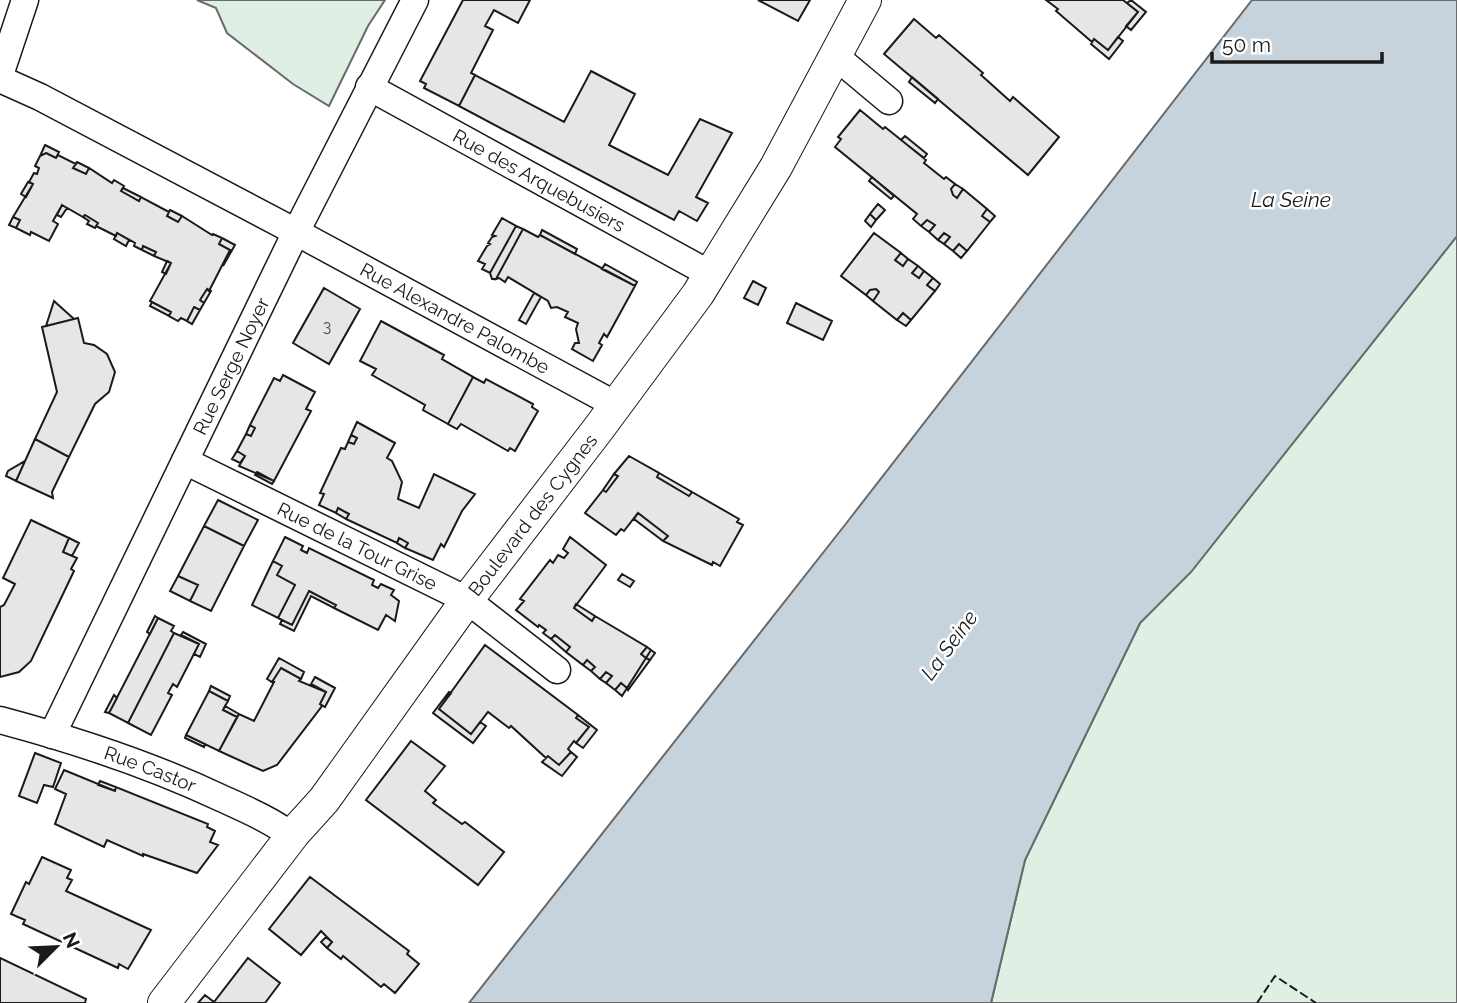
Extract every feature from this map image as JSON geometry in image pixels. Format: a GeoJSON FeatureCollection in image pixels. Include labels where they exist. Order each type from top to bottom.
{"type":"FeatureCollection","features":[{"type":"Feature","properties":{"kind":"main road","name":"Boulevard des Cygnes"},"geometry":{"type":"LineString","coordinates":[[164,1003],[292,836],[324,800],[467,600],[615,405],[710,274],[776,167],[865,0]]}},
{"type":"Feature","properties":{"kind":"street"},"geometry":{"type":"LineString","coordinates":[[0,77],[25,0]]}},
{"type":"Feature","properties":{"kind":"street","name":"Rue Serge Noyer"},"geometry":{"type":"LineString","coordinates":[[52,735],[296,232],[415,0]]}},
{"type":"Feature","properties":{"kind":"street"},"geometry":{"type":"LineString","coordinates":[[834,55],[889,101]]}},
{"type":"Feature","properties":{"kind":"street","name":"Rue Alexandre Palombe"},"geometry":{"type":"LineString","coordinates":[[0,77],[296,232],[615,405]]}},
{"type":"Feature","properties":{"kind":"street","name":"Rue des Arquebusiers"},"geometry":{"type":"LineString","coordinates":[[369,87],[710,274]]}},
{"type":"Feature","properties":{"kind":"street","name":"Rue de la Tour Grise"},"geometry":{"type":"LineString","coordinates":[[185,461],[467,600],[557,670]]}},
{"type":"Feature","properties":{"kind":"street","name":"Rue Castor"},"geometry":{"type":"LineString","coordinates":[[0,720],[180,779],[241,807],[292,836]]}},
{"type":"Feature","properties":{"kind":"green space"},"geometry":{"type":"Polygon","coordinates":[[[197,0],[385,0],[368,26],[329,106],[293,84],[227,33],[216,8],[197,0]]]}},
{"type":"Feature","properties":{"kind":"green space"},"geometry":{"type":"Polygon","coordinates":[[[1457,236],[1457,1003],[991,1003],[1025,860],[1140,623],[1191,571],[1457,236]]]}},
{"type":"Feature","properties":{"kind":"water","name":"La Seine"},"geometry":{"type":"Polygon","coordinates":[[[1252,0],[1457,0],[1457,236],[1191,572],[1140,623],[1025,860],[991,1003],[469,1003],[848,521],[1252,0]]]}},
{"type":"Feature","properties":{"kind":"building"},"geometry":{"type":"Polygon","coordinates":[[[463,0],[530,0],[518,23],[494,10],[485,26],[493,30],[471,73],[475,75],[459,106],[424,88],[426,84],[420,81],[463,0]]]}},
{"type":"Feature","properties":{"kind":"building"},"geometry":{"type":"Polygon","coordinates":[[[758,0],[810,0],[798,21],[758,0]]]}},
{"type":"Feature","properties":{"kind":"building"},"geometry":{"type":"Polygon","coordinates":[[[1046,0],[1123,0],[1138,12],[1108,50],[1094,39],[1092,42],[1046,0]]]}},
{"type":"Feature","properties":{"kind":"building"},"geometry":{"type":"Polygon","coordinates":[[[1131,0],[1146,12],[1131,30],[1126,26],[1138,12],[1127,3],[1131,0]]]}},
{"type":"Feature","properties":{"kind":"building"},"geometry":{"type":"Polygon","coordinates":[[[914,19],[936,38],[939,35],[983,73],[981,75],[1010,101],[1013,97],[1059,137],[1028,175],[884,54],[914,19]]]}},
{"type":"Feature","properties":{"kind":"building"},"geometry":{"type":"Polygon","coordinates":[[[1118,37],[1123,41],[1109,59],[1091,44],[1094,39],[1108,50],[1118,37]]]}},
{"type":"Feature","properties":{"kind":"building"},"geometry":{"type":"Polygon","coordinates":[[[591,71],[635,94],[609,145],[668,175],[700,119],[732,133],[696,197],[708,203],[697,221],[679,211],[674,220],[459,106],[475,75],[564,122],[591,71]]]}},
{"type":"Feature","properties":{"kind":"building"},"geometry":{"type":"Polygon","coordinates":[[[912,77],[938,99],[935,103],[909,82],[912,77]]]}},
{"type":"Feature","properties":{"kind":"building"},"geometry":{"type":"Polygon","coordinates":[[[860,110],[926,160],[924,163],[944,179],[946,177],[955,184],[951,189],[953,195],[957,198],[963,189],[987,209],[982,216],[990,222],[967,251],[959,244],[953,251],[944,244],[950,237],[944,233],[938,240],[929,232],[935,225],[927,220],[921,226],[913,219],[917,214],[835,147],[841,139],[838,137],[860,110]]]}},
{"type":"Feature","properties":{"kind":"building"},"geometry":{"type":"Polygon","coordinates":[[[905,136],[927,154],[924,158],[901,140],[905,136]]]}},
{"type":"Feature","properties":{"kind":"building"},"geometry":{"type":"Polygon","coordinates":[[[45,145],[59,152],[56,158],[46,153],[40,156],[45,145]]]}},
{"type":"Feature","properties":{"kind":"building"},"geometry":{"type":"Polygon","coordinates":[[[46,153],[56,158],[58,155],[76,164],[73,168],[86,174],[89,168],[112,183],[114,180],[124,186],[121,191],[139,201],[141,197],[169,212],[167,216],[178,222],[182,216],[212,235],[222,238],[219,244],[230,250],[209,291],[207,289],[200,300],[204,303],[200,310],[194,307],[187,321],[181,318],[178,321],[169,316],[171,312],[150,301],[171,263],[154,256],[156,252],[143,246],[142,250],[117,233],[116,236],[96,226],[98,223],[85,215],[83,217],[62,205],[53,221],[58,224],[49,241],[16,228],[20,220],[13,217],[33,184],[29,182],[34,173],[37,174],[39,168],[35,166],[40,156],[46,153]]]}},
{"type":"Feature","properties":{"kind":"building"},"geometry":{"type":"Polygon","coordinates":[[[77,162],[89,168],[86,174],[73,168],[77,162]]]}},
{"type":"Feature","properties":{"kind":"building"},"geometry":{"type":"Polygon","coordinates":[[[872,177],[894,196],[891,199],[869,181],[872,177]]]}},
{"type":"Feature","properties":{"kind":"building"},"geometry":{"type":"Polygon","coordinates":[[[28,182],[33,184],[26,197],[21,194],[28,182]]]}},
{"type":"Feature","properties":{"kind":"building"},"geometry":{"type":"Polygon","coordinates":[[[955,184],[963,189],[957,198],[951,189],[955,184]]]}},
{"type":"Feature","properties":{"kind":"building"},"geometry":{"type":"Polygon","coordinates":[[[123,188],[141,197],[139,201],[121,191],[123,188]]]}},
{"type":"Feature","properties":{"kind":"building"},"geometry":{"type":"Polygon","coordinates":[[[878,204],[885,210],[876,220],[870,214],[878,204]]]}},
{"type":"Feature","properties":{"kind":"building"},"geometry":{"type":"Polygon","coordinates":[[[62,205],[67,208],[61,217],[57,215],[62,205]]]}},
{"type":"Feature","properties":{"kind":"building"},"geometry":{"type":"Polygon","coordinates":[[[987,209],[995,216],[990,222],[982,216],[987,209]]]}},
{"type":"Feature","properties":{"kind":"building"},"geometry":{"type":"Polygon","coordinates":[[[170,210],[182,216],[178,222],[167,216],[170,210]]]}},
{"type":"Feature","properties":{"kind":"building"},"geometry":{"type":"Polygon","coordinates":[[[870,214],[876,220],[871,227],[865,221],[870,214]]]}},
{"type":"Feature","properties":{"kind":"building"},"geometry":{"type":"Polygon","coordinates":[[[85,215],[98,223],[95,228],[87,224],[89,221],[83,217],[85,215]]]}},
{"type":"Feature","properties":{"kind":"building"},"geometry":{"type":"Polygon","coordinates":[[[13,217],[20,220],[16,228],[9,225],[13,217]]]}},
{"type":"Feature","properties":{"kind":"building"},"geometry":{"type":"Polygon","coordinates":[[[502,218],[516,226],[490,273],[482,269],[485,264],[478,261],[495,236],[492,235],[502,218]]]}},
{"type":"Feature","properties":{"kind":"building"},"geometry":{"type":"Polygon","coordinates":[[[927,220],[935,225],[929,232],[921,226],[927,220]]]}},
{"type":"Feature","properties":{"kind":"building"},"geometry":{"type":"Polygon","coordinates":[[[516,226],[523,229],[496,279],[492,279],[490,273],[516,226]]]}},
{"type":"Feature","properties":{"kind":"building"},"geometry":{"type":"Polygon","coordinates":[[[523,229],[538,237],[540,235],[635,286],[607,337],[604,334],[599,343],[602,345],[593,361],[572,349],[575,343],[579,343],[576,329],[578,323],[565,317],[568,312],[557,307],[551,308],[548,301],[508,277],[505,282],[496,279],[523,229]]]}},
{"type":"Feature","properties":{"kind":"building"},"geometry":{"type":"Polygon","coordinates":[[[542,230],[577,249],[575,254],[540,235],[542,230]]]}},
{"type":"Feature","properties":{"kind":"building"},"geometry":{"type":"Polygon","coordinates":[[[117,233],[129,240],[126,246],[114,239],[117,233]]]}},
{"type":"Feature","properties":{"kind":"building"},"geometry":{"type":"Polygon","coordinates":[[[874,233],[901,253],[895,260],[903,266],[908,259],[918,266],[912,273],[919,278],[924,271],[933,278],[927,285],[935,291],[911,320],[903,313],[897,320],[873,301],[879,292],[876,289],[870,290],[866,295],[841,276],[874,233]]]}},
{"type":"Feature","properties":{"kind":"building"},"geometry":{"type":"Polygon","coordinates":[[[944,233],[950,237],[944,244],[938,240],[944,233]]]}},
{"type":"Feature","properties":{"kind":"building"},"geometry":{"type":"Polygon","coordinates":[[[222,238],[235,245],[223,266],[230,250],[219,244],[222,238]]]}},
{"type":"Feature","properties":{"kind":"building"},"geometry":{"type":"Polygon","coordinates":[[[959,244],[967,251],[961,258],[953,251],[959,244]]]}},
{"type":"Feature","properties":{"kind":"building"},"geometry":{"type":"Polygon","coordinates":[[[143,246],[156,252],[154,256],[142,250],[143,246]]]}},
{"type":"Feature","properties":{"kind":"building"},"geometry":{"type":"Polygon","coordinates":[[[901,253],[908,259],[903,266],[895,260],[901,253]]]}},
{"type":"Feature","properties":{"kind":"building"},"geometry":{"type":"Polygon","coordinates":[[[167,261],[171,263],[166,274],[162,272],[167,261]]]}},
{"type":"Feature","properties":{"kind":"building"},"geometry":{"type":"Polygon","coordinates":[[[605,264],[637,282],[635,286],[602,269],[605,264]]]}},
{"type":"Feature","properties":{"kind":"building"},"geometry":{"type":"Polygon","coordinates":[[[918,266],[924,271],[919,278],[912,273],[918,266]]]}},
{"type":"Feature","properties":{"kind":"building"},"geometry":{"type":"Polygon","coordinates":[[[933,278],[940,284],[935,291],[927,285],[933,278]]]}},
{"type":"Feature","properties":{"kind":"building"},"geometry":{"type":"Polygon","coordinates":[[[753,281],[766,288],[758,305],[744,298],[753,281]]]}},
{"type":"Feature","properties":{"kind":"building"},"geometry":{"type":"Polygon","coordinates":[[[324,288],[360,309],[329,364],[293,343],[324,288]]]}},
{"type":"Feature","properties":{"kind":"building"},"geometry":{"type":"Polygon","coordinates":[[[207,289],[211,291],[204,303],[200,300],[207,289]]]}},
{"type":"Feature","properties":{"kind":"building"},"geometry":{"type":"Polygon","coordinates":[[[876,289],[879,292],[873,301],[866,295],[870,290],[876,289]]]}},
{"type":"Feature","properties":{"kind":"building"},"geometry":{"type":"Polygon","coordinates":[[[534,293],[541,297],[526,324],[519,320],[534,293]]]}},
{"type":"Feature","properties":{"kind":"building"},"geometry":{"type":"Polygon","coordinates":[[[54,301],[74,319],[46,326],[54,301]]]}},
{"type":"Feature","properties":{"kind":"building"},"geometry":{"type":"Polygon","coordinates":[[[152,302],[171,312],[169,316],[150,306],[152,302]]]}},
{"type":"Feature","properties":{"kind":"building"},"geometry":{"type":"Polygon","coordinates":[[[796,303],[832,321],[823,340],[787,323],[796,303]]]}},
{"type":"Feature","properties":{"kind":"building"},"geometry":{"type":"Polygon","coordinates":[[[194,307],[200,310],[192,324],[187,321],[194,307]]]}},
{"type":"Feature","properties":{"kind":"building"},"geometry":{"type":"Polygon","coordinates":[[[903,313],[911,320],[906,326],[897,320],[903,313]]]}},
{"type":"Feature","properties":{"kind":"building"},"geometry":{"type":"Polygon","coordinates":[[[78,318],[84,343],[94,345],[107,354],[115,372],[109,392],[95,404],[69,457],[35,439],[57,392],[42,327],[78,318]]]}},
{"type":"Feature","properties":{"kind":"building"},"geometry":{"type":"Polygon","coordinates":[[[381,321],[444,355],[442,359],[473,377],[448,424],[423,410],[425,405],[372,375],[376,369],[360,361],[381,321]]]}},
{"type":"Feature","properties":{"kind":"building"},"geometry":{"type":"Polygon","coordinates":[[[283,375],[315,392],[306,409],[311,411],[274,481],[239,466],[245,456],[237,451],[246,434],[251,436],[255,428],[250,425],[274,378],[280,381],[283,375]]]}},
{"type":"Feature","properties":{"kind":"building"},"geometry":{"type":"Polygon","coordinates":[[[473,377],[484,383],[486,379],[533,404],[532,407],[538,411],[515,451],[510,448],[508,451],[461,424],[457,429],[448,424],[473,377]]]}},
{"type":"Feature","properties":{"kind":"building"},"geometry":{"type":"Polygon","coordinates":[[[357,422],[395,443],[387,458],[392,461],[402,482],[398,499],[419,508],[434,474],[475,494],[462,511],[444,547],[441,544],[433,560],[405,548],[408,543],[399,538],[397,543],[346,519],[349,514],[338,508],[336,513],[319,505],[324,494],[320,493],[341,448],[345,449],[348,442],[354,444],[357,438],[351,435],[357,422]]]}},
{"type":"Feature","properties":{"kind":"building"},"geometry":{"type":"Polygon","coordinates":[[[250,425],[255,428],[251,436],[246,434],[250,425]]]}},
{"type":"Feature","properties":{"kind":"building"},"geometry":{"type":"Polygon","coordinates":[[[351,435],[357,438],[354,444],[348,442],[351,435]]]}},
{"type":"Feature","properties":{"kind":"building"},"geometry":{"type":"Polygon","coordinates":[[[35,439],[69,457],[52,492],[53,498],[16,481],[35,439]]]}},
{"type":"Feature","properties":{"kind":"building"},"geometry":{"type":"Polygon","coordinates":[[[237,451],[245,456],[240,463],[232,459],[237,451]]]}},
{"type":"Feature","properties":{"kind":"building"},"geometry":{"type":"Polygon","coordinates":[[[629,456],[659,473],[657,477],[689,496],[692,492],[739,519],[737,522],[743,525],[720,566],[713,562],[712,565],[663,541],[668,536],[638,513],[624,531],[621,529],[616,535],[585,513],[603,490],[606,492],[618,476],[614,474],[629,456]]]}},
{"type":"Feature","properties":{"kind":"building"},"geometry":{"type":"Polygon","coordinates":[[[25,461],[16,481],[6,476],[8,471],[25,461]]]}},
{"type":"Feature","properties":{"kind":"building"},"geometry":{"type":"Polygon","coordinates":[[[257,472],[274,481],[272,484],[255,475],[257,472]]]}},
{"type":"Feature","properties":{"kind":"building"},"geometry":{"type":"Polygon","coordinates":[[[659,473],[692,492],[689,496],[657,477],[659,473]]]}},
{"type":"Feature","properties":{"kind":"building"},"geometry":{"type":"Polygon","coordinates":[[[614,474],[618,476],[606,492],[603,490],[614,474]]]}},
{"type":"Feature","properties":{"kind":"building"},"geometry":{"type":"Polygon","coordinates":[[[218,500],[258,520],[244,546],[204,526],[218,500]]]}},
{"type":"Feature","properties":{"kind":"building"},"geometry":{"type":"Polygon","coordinates":[[[338,508],[349,514],[346,519],[336,513],[338,508]]]}},
{"type":"Feature","properties":{"kind":"building"},"geometry":{"type":"Polygon","coordinates":[[[638,513],[668,536],[663,541],[634,519],[638,513]]]}},
{"type":"Feature","properties":{"kind":"building"},"geometry":{"type":"Polygon","coordinates":[[[31,520],[69,538],[63,552],[77,558],[71,569],[74,571],[31,661],[19,672],[0,677],[0,607],[4,605],[15,584],[3,578],[31,520]]]}},
{"type":"Feature","properties":{"kind":"building"},"geometry":{"type":"Polygon","coordinates":[[[204,526],[244,546],[211,611],[190,601],[198,585],[178,576],[204,526]]]}},
{"type":"Feature","properties":{"kind":"building"},"geometry":{"type":"Polygon","coordinates":[[[285,537],[303,546],[301,550],[307,553],[309,548],[374,580],[372,585],[378,588],[381,584],[394,590],[391,595],[399,601],[395,621],[386,615],[378,630],[334,608],[336,605],[309,591],[292,625],[278,618],[295,585],[277,575],[282,566],[273,561],[285,537]]]}},
{"type":"Feature","properties":{"kind":"building"},"geometry":{"type":"Polygon","coordinates":[[[570,537],[606,565],[574,608],[592,621],[595,616],[647,647],[641,654],[646,658],[627,688],[621,683],[615,690],[606,683],[612,676],[606,672],[600,679],[591,671],[595,667],[587,660],[583,665],[566,652],[570,647],[555,635],[551,639],[543,633],[546,630],[516,610],[524,601],[520,599],[550,560],[553,563],[558,555],[564,558],[568,553],[563,549],[570,537]]]}},
{"type":"Feature","properties":{"kind":"building"},"geometry":{"type":"Polygon","coordinates":[[[69,538],[79,543],[72,556],[63,552],[69,538]]]}},
{"type":"Feature","properties":{"kind":"building"},"geometry":{"type":"Polygon","coordinates":[[[399,538],[408,543],[405,548],[397,543],[399,538]]]}},
{"type":"Feature","properties":{"kind":"building"},"geometry":{"type":"Polygon","coordinates":[[[273,561],[282,566],[277,575],[295,585],[278,618],[252,605],[273,561]]]}},
{"type":"Feature","properties":{"kind":"building"},"geometry":{"type":"Polygon","coordinates":[[[622,574],[634,581],[630,587],[618,580],[622,574]]]}},
{"type":"Feature","properties":{"kind":"building"},"geometry":{"type":"Polygon","coordinates":[[[178,576],[198,585],[190,601],[170,591],[178,576]]]}},
{"type":"Feature","properties":{"kind":"building"},"geometry":{"type":"Polygon","coordinates":[[[309,591],[336,605],[334,608],[311,596],[294,631],[280,624],[282,620],[292,625],[309,591]]]}},
{"type":"Feature","properties":{"kind":"building"},"geometry":{"type":"Polygon","coordinates":[[[576,604],[595,616],[592,621],[574,608],[576,604]]]}},
{"type":"Feature","properties":{"kind":"building"},"geometry":{"type":"Polygon","coordinates":[[[155,616],[158,618],[150,634],[147,632],[155,616]]]}},
{"type":"Feature","properties":{"kind":"building"},"geometry":{"type":"Polygon","coordinates":[[[158,618],[174,626],[171,631],[174,633],[128,723],[109,713],[158,618]]]}},
{"type":"Feature","properties":{"kind":"building"},"geometry":{"type":"Polygon","coordinates":[[[183,632],[206,644],[200,657],[194,654],[199,644],[181,635],[183,632]]]}},
{"type":"Feature","properties":{"kind":"building"},"geometry":{"type":"Polygon","coordinates":[[[174,633],[199,644],[177,687],[173,684],[168,693],[172,695],[151,735],[128,723],[174,633]]]}},
{"type":"Feature","properties":{"kind":"building"},"geometry":{"type":"Polygon","coordinates":[[[555,635],[570,647],[566,652],[551,639],[555,635]]]}},
{"type":"Feature","properties":{"kind":"building"},"geometry":{"type":"Polygon","coordinates":[[[485,645],[578,715],[576,718],[589,727],[576,743],[574,741],[568,749],[571,752],[559,765],[548,756],[546,758],[511,726],[509,728],[488,712],[471,734],[439,709],[485,645]]]}},
{"type":"Feature","properties":{"kind":"building"},"geometry":{"type":"Polygon","coordinates":[[[647,647],[651,650],[646,658],[641,654],[647,647]]]}},
{"type":"Feature","properties":{"kind":"building"},"geometry":{"type":"Polygon","coordinates":[[[651,650],[655,653],[650,660],[646,658],[651,650]]]}},
{"type":"Feature","properties":{"kind":"building"},"geometry":{"type":"Polygon","coordinates":[[[279,658],[304,672],[301,679],[281,668],[272,682],[267,679],[279,658]]]}},
{"type":"Feature","properties":{"kind":"building"},"geometry":{"type":"Polygon","coordinates":[[[646,658],[650,660],[628,690],[627,688],[646,658]]]}},
{"type":"Feature","properties":{"kind":"building"},"geometry":{"type":"Polygon","coordinates":[[[587,660],[595,667],[591,671],[583,665],[587,660]]]}},
{"type":"Feature","properties":{"kind":"building"},"geometry":{"type":"Polygon","coordinates":[[[281,668],[301,679],[299,681],[326,692],[320,704],[322,706],[277,765],[263,771],[219,751],[239,714],[254,721],[281,668]]]}},
{"type":"Feature","properties":{"kind":"building"},"geometry":{"type":"Polygon","coordinates":[[[606,672],[612,676],[606,683],[600,679],[606,672]]]}},
{"type":"Feature","properties":{"kind":"building"},"geometry":{"type":"Polygon","coordinates":[[[315,677],[335,688],[325,707],[320,704],[326,692],[311,684],[315,677]]]}},
{"type":"Feature","properties":{"kind":"building"},"geometry":{"type":"Polygon","coordinates":[[[621,683],[627,688],[622,696],[615,690],[621,683]]]}},
{"type":"Feature","properties":{"kind":"building"},"geometry":{"type":"Polygon","coordinates":[[[211,686],[230,696],[228,701],[209,691],[211,686]]]}},
{"type":"Feature","properties":{"kind":"building"},"geometry":{"type":"Polygon","coordinates":[[[209,691],[228,701],[223,710],[237,717],[219,751],[186,735],[209,691]]]}},
{"type":"Feature","properties":{"kind":"building"},"geometry":{"type":"Polygon","coordinates":[[[449,692],[451,693],[439,709],[471,734],[480,722],[486,726],[473,743],[433,713],[449,692]]]}},
{"type":"Feature","properties":{"kind":"building"},"geometry":{"type":"Polygon","coordinates":[[[114,695],[117,698],[109,713],[105,712],[114,695]]]}},
{"type":"Feature","properties":{"kind":"building"},"geometry":{"type":"Polygon","coordinates":[[[225,706],[239,714],[237,717],[223,710],[225,706]]]}},
{"type":"Feature","properties":{"kind":"building"},"geometry":{"type":"Polygon","coordinates":[[[578,715],[597,730],[583,748],[576,743],[589,727],[576,718],[578,715]]]}},
{"type":"Feature","properties":{"kind":"building"},"geometry":{"type":"Polygon","coordinates":[[[186,735],[205,744],[204,747],[185,738],[186,735]]]}},
{"type":"Feature","properties":{"kind":"building"},"geometry":{"type":"Polygon","coordinates":[[[411,741],[445,766],[425,791],[436,800],[433,803],[462,824],[465,822],[504,852],[478,885],[366,800],[411,741]]]}},
{"type":"Feature","properties":{"kind":"building"},"geometry":{"type":"Polygon","coordinates":[[[571,752],[577,757],[562,776],[542,762],[548,756],[559,765],[571,752]]]}},
{"type":"Feature","properties":{"kind":"building"},"geometry":{"type":"Polygon","coordinates":[[[35,753],[61,763],[53,787],[44,785],[37,803],[19,796],[35,753]]]}},
{"type":"Feature","properties":{"kind":"building"},"geometry":{"type":"Polygon","coordinates":[[[64,770],[115,791],[116,787],[208,824],[207,827],[215,831],[210,842],[218,845],[197,873],[143,856],[107,840],[104,847],[55,824],[66,794],[55,789],[64,770]]]}},
{"type":"Feature","properties":{"kind":"building"},"geometry":{"type":"Polygon","coordinates":[[[100,781],[116,787],[115,791],[98,785],[100,781]]]}},
{"type":"Feature","properties":{"kind":"building"},"geometry":{"type":"Polygon","coordinates":[[[42,857],[71,870],[67,878],[72,880],[66,891],[151,930],[128,969],[119,964],[118,968],[23,924],[25,920],[11,914],[26,882],[29,884],[42,857]]]}},
{"type":"Feature","properties":{"kind":"building"},"geometry":{"type":"Polygon","coordinates":[[[310,877],[409,951],[407,954],[419,964],[395,993],[384,984],[381,987],[343,956],[341,959],[327,948],[332,942],[321,931],[301,955],[269,929],[310,877]]]}},
{"type":"Feature","properties":{"kind":"building"},"geometry":{"type":"Polygon","coordinates":[[[326,937],[332,942],[327,948],[321,942],[326,937]]]}},
{"type":"Feature","properties":{"kind":"building"},"geometry":{"type":"Polygon","coordinates":[[[0,958],[86,999],[85,1003],[0,1003],[0,958]]]}},
{"type":"Feature","properties":{"kind":"building"},"geometry":{"type":"Polygon","coordinates":[[[248,958],[280,983],[265,1003],[198,1003],[205,995],[214,1002],[248,958]]]}},
{"type":"Feature","properties":{"kind":"fence"},"geometry":{"type":"LineString","coordinates":[[1257,1003],[1275,976],[1316,1003]]}}]}
